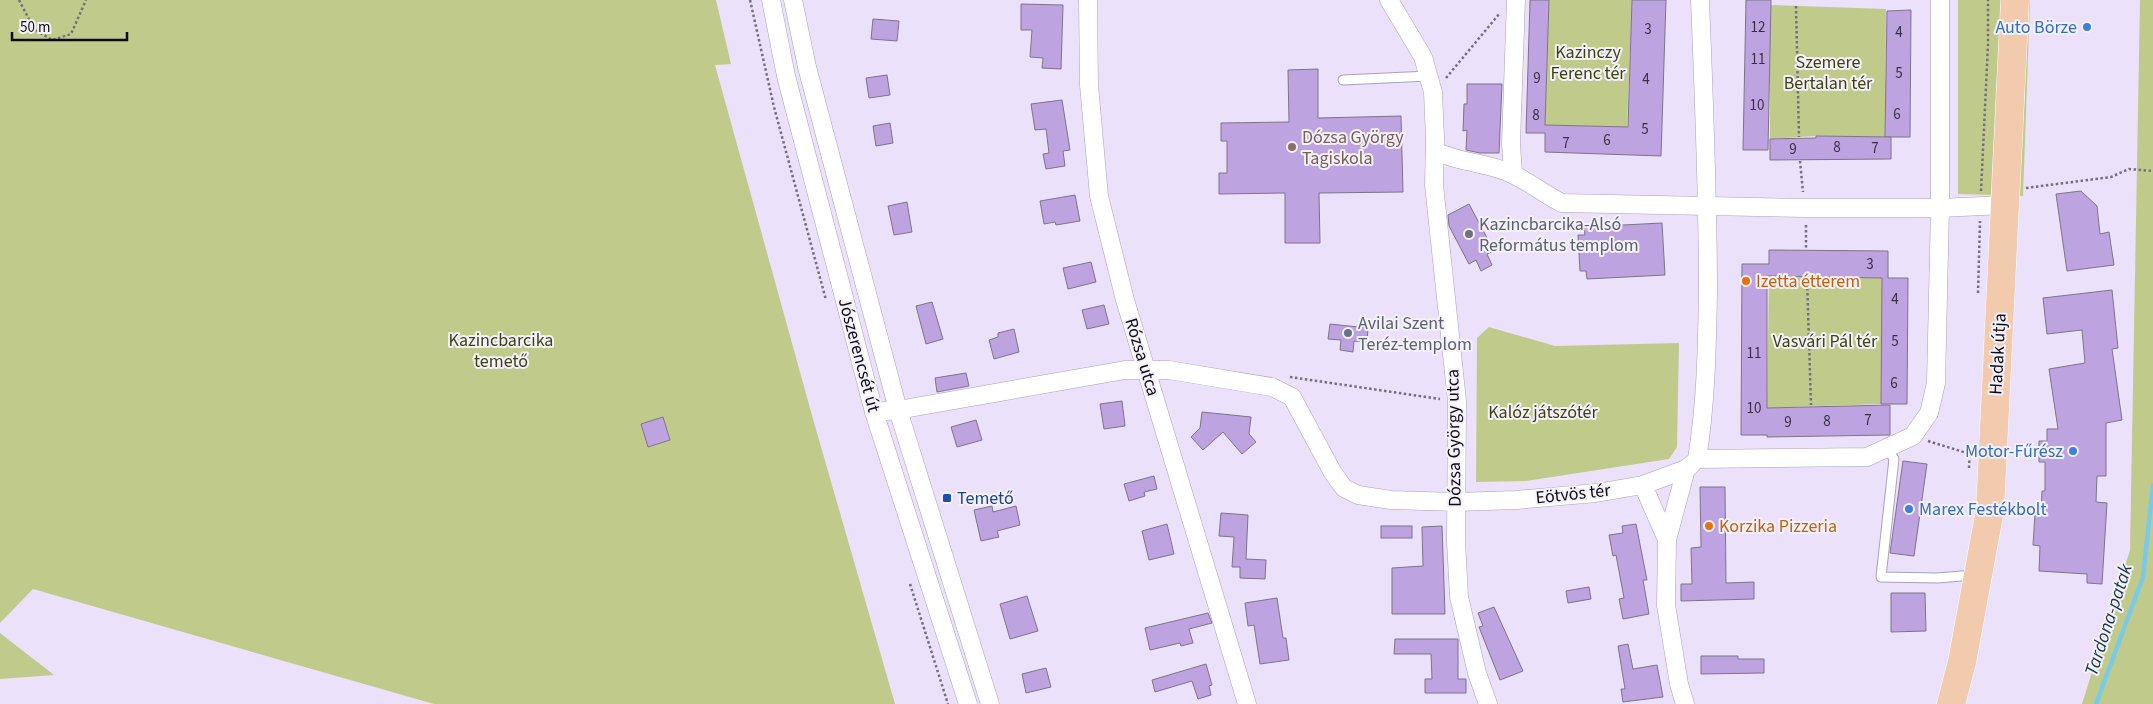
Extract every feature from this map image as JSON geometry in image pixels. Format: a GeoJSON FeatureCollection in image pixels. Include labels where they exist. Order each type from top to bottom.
{"type":"FeatureCollection","features":[{"type":"Feature","properties":{"kind":"main road","name":"Hadak útja"},"geometry":{"type":"LineString","coordinates":[[1951,704],[1979,574],[1990,510],[1997,197],[2013,71],[2015,0]]}},
{"type":"Feature","properties":{"kind":"street","name":"Jószerencsét út"},"geometry":{"type":"LineString","coordinates":[[771,0],[786,76],[874,412],[968,704]]}},
{"type":"Feature","properties":{"kind":"street","name":"Jószerencsét út"},"geometry":{"type":"LineString","coordinates":[[793,0],[807,67],[898,410],[990,704]]}},
{"type":"Feature","properties":{"kind":"street","name":"Rózsa utca"},"geometry":{"type":"LineString","coordinates":[[1088,0],[1089,85],[1099,196],[1125,300],[1247,704]]}},
{"type":"Feature","properties":{"kind":"street","name":"Dózsa György utca"},"geometry":{"type":"LineString","coordinates":[[1389,0],[1422,57],[1431,84],[1435,151],[1434,185],[1457,402],[1456,502],[1459,597],[1478,673],[1488,704]]}},
{"type":"Feature","properties":{"kind":"street"},"geometry":{"type":"LineString","coordinates":[[1685,704],[1679,684],[1666,605],[1667,540],[1702,433],[1707,346],[1708,206],[1700,0]]}},
{"type":"Feature","properties":{"kind":"street"},"geometry":{"type":"LineString","coordinates":[[1692,464],[1867,457],[1913,436],[1929,413],[1936,383],[1940,208],[1940,0]]}},
{"type":"Feature","properties":{"kind":"street"},"geometry":{"type":"LineString","coordinates":[[1510,4],[1513,174]]}},
{"type":"Feature","properties":{"kind":"street"},"geometry":{"type":"LineString","coordinates":[[1435,151],[1463,162],[1495,168],[1513,174],[1543,194],[1562,203],[1805,208],[1940,208],[1997,197]]}},
{"type":"Feature","properties":{"kind":"street","name":"Eötvös tér"},"geometry":{"type":"LineString","coordinates":[[874,412],[898,410],[1125,370],[1169,370],[1282,390],[1292,397],[1344,488],[1358,495],[1391,500],[1456,502],[1588,494],[1643,484],[1692,464]]}},
{"type":"Feature","properties":{"kind":"street"},"geometry":{"type":"LineString","coordinates":[[1643,484],[1667,540]]}},
{"type":"Feature","properties":{"kind":"lane"},"geometry":{"type":"LineString","coordinates":[[1343,80],[1431,84]]}},
{"type":"Feature","properties":{"kind":"lane"},"geometry":{"type":"LineString","coordinates":[[1887,447],[1894,459],[1881,577],[1936,578],[1979,574]]}},
{"type":"Feature","properties":{"kind":"path"},"geometry":{"type":"LineString","coordinates":[[19,0],[34,29],[52,40],[71,34],[86,0]]}},
{"type":"Feature","properties":{"kind":"path"},"geometry":{"type":"LineString","coordinates":[[1978,295],[1997,197],[1988,45],[1988,0]]}},
{"type":"Feature","properties":{"kind":"path"},"geometry":{"type":"LineString","coordinates":[[1431,84],[1510,4]]}},
{"type":"Feature","properties":{"kind":"path"},"geometry":{"type":"LineString","coordinates":[[1796,6],[1798,137]]}},
{"type":"Feature","properties":{"kind":"path"},"geometry":{"type":"LineString","coordinates":[[1800,161],[1805,208],[1806,249]]}},
{"type":"Feature","properties":{"kind":"path"},"geometry":{"type":"LineString","coordinates":[[1997,197],[2026,188],[2111,177],[2129,169],[2152,171]]}},
{"type":"Feature","properties":{"kind":"path"},"geometry":{"type":"LineString","coordinates":[[1807,278],[1811,406]]}},
{"type":"Feature","properties":{"kind":"path"},"geometry":{"type":"LineString","coordinates":[[1292,377],[1457,402]]}},
{"type":"Feature","properties":{"kind":"path"},"geometry":{"type":"LineString","coordinates":[[1913,436],[1970,454]]}},
{"type":"Feature","properties":{"kind":"path"},"geometry":{"type":"LineString","coordinates":[[1969,477],[1970,445]]}},
{"type":"Feature","properties":{"kind":"green space","name":"Kazincbarcika temető"},"geometry":{"type":"Polygon","coordinates":[[[0,0],[716,0],[731,64],[715,65],[813,419],[895,704],[434,704],[33,589],[0,623],[0,0]]]}},
{"type":"Feature","properties":{"kind":"green space","name":"Kazinczy Ferenc tér"},"geometry":{"type":"Polygon","coordinates":[[[1549,0],[1632,0],[1627,127],[1545,125],[1549,0]]]}},
{"type":"Feature","properties":{"kind":"green space"},"geometry":{"type":"Polygon","coordinates":[[[1958,0],[2030,0],[2023,196],[1958,194],[1958,0]]]}},
{"type":"Feature","properties":{"kind":"green space"},"geometry":{"type":"Polygon","coordinates":[[[2140,0],[2153,0],[2153,704],[2082,704],[2130,550],[2140,0]]]}},
{"type":"Feature","properties":{"kind":"green space","name":"Szemere Bertalan tér"},"geometry":{"type":"Polygon","coordinates":[[[1770,5],[1886,9],[1885,137],[1816,136],[1770,139],[1770,5]]]}},
{"type":"Feature","properties":{"kind":"green space","name":"Vasvári Pál tér"},"geometry":{"type":"Polygon","coordinates":[[[1769,276],[1882,278],[1881,404],[1767,408],[1769,276]]]}},
{"type":"Feature","properties":{"kind":"green space","name":"Kalóz játszótér"},"geometry":{"type":"Polygon","coordinates":[[[1489,327],[1555,346],[1679,343],[1677,447],[1669,459],[1526,481],[1476,482],[1477,338],[1489,327]]]}},
{"type":"Feature","properties":{"kind":"green space"},"geometry":{"type":"Polygon","coordinates":[[[0,633],[54,675],[0,679],[0,633]]]}},
{"type":"Feature","properties":{"kind":"building"},"geometry":{"type":"Polygon","coordinates":[[[1530,0],[1549,0],[1545,125],[1628,127],[1632,0],[1666,0],[1661,156],[1545,152],[1545,133],[1526,133],[1530,0]]]}},
{"type":"Feature","properties":{"kind":"building"},"geometry":{"type":"Polygon","coordinates":[[[1746,0],[1771,0],[1768,150],[1743,150],[1746,0]]]}},
{"type":"Feature","properties":{"kind":"building"},"geometry":{"type":"Polygon","coordinates":[[[1021,4],[1063,5],[1061,69],[1042,68],[1043,58],[1030,57],[1032,30],[1021,30],[1021,4]]]}},
{"type":"Feature","properties":{"kind":"building"},"geometry":{"type":"Polygon","coordinates":[[[1911,10],[1910,137],[1885,137],[1887,11],[1911,10]]]}},
{"type":"Feature","properties":{"kind":"building"},"geometry":{"type":"Polygon","coordinates":[[[873,19],[899,21],[897,41],[871,39],[873,19]]]}},
{"type":"Feature","properties":{"kind":"building","name":"Dózsa György Tagiskola"},"geometry":{"type":"Polygon","coordinates":[[[1318,69],[1318,118],[1401,116],[1403,192],[1319,193],[1320,243],[1285,243],[1285,193],[1219,194],[1219,173],[1227,173],[1227,141],[1221,141],[1221,123],[1289,122],[1288,70],[1318,69]]]}},
{"type":"Feature","properties":{"kind":"building"},"geometry":{"type":"Polygon","coordinates":[[[887,75],[890,95],[869,98],[866,78],[887,75]]]}},
{"type":"Feature","properties":{"kind":"building"},"geometry":{"type":"Polygon","coordinates":[[[1467,84],[1502,84],[1499,153],[1480,153],[1466,150],[1467,130],[1463,131],[1464,104],[1467,104],[1467,84]]]}},
{"type":"Feature","properties":{"kind":"building"},"geometry":{"type":"Polygon","coordinates":[[[1062,100],[1070,150],[1063,151],[1065,166],[1046,169],[1043,154],[1049,153],[1046,129],[1035,130],[1031,104],[1062,100]]]}},
{"type":"Feature","properties":{"kind":"building"},"geometry":{"type":"Polygon","coordinates":[[[890,123],[893,143],[876,146],[873,126],[890,123]]]}},
{"type":"Feature","properties":{"kind":"building"},"geometry":{"type":"Polygon","coordinates":[[[1816,136],[1891,137],[1891,159],[1770,160],[1770,139],[1816,138],[1816,136]]]}},
{"type":"Feature","properties":{"kind":"building"},"geometry":{"type":"Polygon","coordinates":[[[2081,191],[2097,206],[2100,234],[2109,232],[2114,265],[2067,271],[2056,194],[2081,191]]]}},
{"type":"Feature","properties":{"kind":"building"},"geometry":{"type":"Polygon","coordinates":[[[1075,195],[1080,221],[1056,225],[1055,222],[1044,224],[1040,201],[1075,195]]]}},
{"type":"Feature","properties":{"kind":"building"},"geometry":{"type":"Polygon","coordinates":[[[907,202],[912,232],[894,235],[888,206],[907,202]]]}},
{"type":"Feature","properties":{"kind":"building","name":"Kazincbarcika-Alsó Református templom"},"geometry":{"type":"Polygon","coordinates":[[[1469,204],[1494,251],[1487,254],[1492,265],[1481,271],[1476,260],[1469,264],[1449,226],[1448,215],[1469,204]]]}},
{"type":"Feature","properties":{"kind":"building"},"geometry":{"type":"Polygon","coordinates":[[[1662,223],[1665,275],[1587,279],[1586,271],[1580,271],[1578,235],[1585,235],[1584,227],[1662,223]]]}},
{"type":"Feature","properties":{"kind":"building"},"geometry":{"type":"Polygon","coordinates":[[[1769,250],[1888,251],[1888,278],[1908,278],[1907,404],[1881,404],[1882,278],[1767,276],[1767,408],[1890,405],[1890,435],[1767,437],[1767,435],[1741,435],[1742,264],[1769,264],[1769,250]]]}},
{"type":"Feature","properties":{"kind":"building"},"geometry":{"type":"Polygon","coordinates":[[[1091,262],[1096,282],[1068,289],[1063,268],[1091,262]]]}},
{"type":"Feature","properties":{"kind":"building"},"geometry":{"type":"Polygon","coordinates":[[[2112,290],[2118,348],[2112,349],[2122,420],[2106,423],[2106,476],[2097,476],[2096,502],[2107,503],[2102,584],[2087,583],[2087,574],[2039,571],[2040,546],[2033,545],[2035,514],[2041,514],[2042,491],[2045,491],[2045,462],[2039,462],[2039,441],[2047,441],[2047,429],[2058,429],[2049,369],[2085,363],[2082,330],[2047,334],[2043,298],[2112,290]]]}},
{"type":"Feature","properties":{"kind":"building"},"geometry":{"type":"Polygon","coordinates":[[[932,302],[943,339],[926,344],[916,306],[932,302]]]}},
{"type":"Feature","properties":{"kind":"building"},"geometry":{"type":"Polygon","coordinates":[[[1104,305],[1109,324],[1087,329],[1082,310],[1104,305]]]}},
{"type":"Feature","properties":{"kind":"building","name":"Avilai Szent Teréz-templom"},"geometry":{"type":"Polygon","coordinates":[[[1330,324],[1368,328],[1367,342],[1354,341],[1353,352],[1340,350],[1341,340],[1328,339],[1330,324]]]}},
{"type":"Feature","properties":{"kind":"building"},"geometry":{"type":"Polygon","coordinates":[[[1014,329],[1019,352],[994,359],[989,340],[998,337],[998,333],[1014,329]]]}},
{"type":"Feature","properties":{"kind":"building"},"geometry":{"type":"Polygon","coordinates":[[[966,373],[969,386],[937,392],[935,378],[966,373]]]}},
{"type":"Feature","properties":{"kind":"building"},"geometry":{"type":"Polygon","coordinates":[[[1122,401],[1125,426],[1104,429],[1100,404],[1122,401]]]}},
{"type":"Feature","properties":{"kind":"building"},"geometry":{"type":"Polygon","coordinates":[[[1202,412],[1251,417],[1249,434],[1256,442],[1242,454],[1223,432],[1203,450],[1191,437],[1200,428],[1202,412]]]}},
{"type":"Feature","properties":{"kind":"building"},"geometry":{"type":"Polygon","coordinates":[[[663,417],[670,440],[648,447],[641,424],[663,417]]]}},
{"type":"Feature","properties":{"kind":"building"},"geometry":{"type":"Polygon","coordinates":[[[976,420],[982,440],[957,447],[951,427],[976,420]]]}},
{"type":"Feature","properties":{"kind":"building","name":"Marex Festékbolt"},"geometry":{"type":"Polygon","coordinates":[[[1903,461],[1927,464],[1914,556],[1890,553],[1903,461]]]}},
{"type":"Feature","properties":{"kind":"building"},"geometry":{"type":"Polygon","coordinates":[[[1154,476],[1157,489],[1144,492],[1145,496],[1129,501],[1124,484],[1154,476]]]}},
{"type":"Feature","properties":{"kind":"building"},"geometry":{"type":"Polygon","coordinates":[[[1700,487],[1725,487],[1726,583],[1754,582],[1754,599],[1681,601],[1681,584],[1692,584],[1691,548],[1701,547],[1700,487]]]}},
{"type":"Feature","properties":{"kind":"building"},"geometry":{"type":"Polygon","coordinates":[[[992,506],[993,512],[1016,506],[1020,525],[997,531],[999,537],[981,541],[974,510],[992,506]]]}},
{"type":"Feature","properties":{"kind":"building"},"geometry":{"type":"Polygon","coordinates":[[[1221,513],[1248,515],[1246,559],[1266,560],[1265,579],[1240,578],[1240,567],[1232,567],[1234,537],[1219,536],[1221,513]]]}},
{"type":"Feature","properties":{"kind":"building"},"geometry":{"type":"Polygon","coordinates":[[[1167,524],[1174,554],[1149,560],[1142,531],[1167,524]]]}},
{"type":"Feature","properties":{"kind":"building"},"geometry":{"type":"Polygon","coordinates":[[[1636,524],[1647,580],[1643,580],[1649,614],[1623,619],[1619,599],[1624,598],[1616,555],[1613,556],[1609,535],[1623,533],[1622,526],[1636,524]]]}},
{"type":"Feature","properties":{"kind":"building"},"geometry":{"type":"Polygon","coordinates":[[[1381,526],[1412,526],[1412,538],[1381,538],[1381,526]]]}},
{"type":"Feature","properties":{"kind":"building"},"geometry":{"type":"Polygon","coordinates":[[[1442,526],[1445,614],[1392,614],[1392,568],[1423,566],[1422,527],[1442,526]]]}},
{"type":"Feature","properties":{"kind":"building"},"geometry":{"type":"Polygon","coordinates":[[[1589,587],[1591,599],[1568,603],[1566,591],[1589,587]]]}},
{"type":"Feature","properties":{"kind":"building"},"geometry":{"type":"Polygon","coordinates":[[[1891,593],[1925,593],[1926,631],[1891,632],[1891,593]]]}},
{"type":"Feature","properties":{"kind":"building"},"geometry":{"type":"Polygon","coordinates":[[[1027,596],[1038,631],[1010,639],[1000,604],[1027,596]]]}},
{"type":"Feature","properties":{"kind":"building"},"geometry":{"type":"Polygon","coordinates":[[[1277,598],[1283,638],[1286,638],[1289,660],[1260,664],[1254,625],[1248,626],[1245,603],[1277,598]]]}},
{"type":"Feature","properties":{"kind":"building"},"geometry":{"type":"Polygon","coordinates":[[[1494,607],[1523,671],[1500,680],[1479,627],[1483,626],[1478,613],[1494,607]]]}},
{"type":"Feature","properties":{"kind":"building"},"geometry":{"type":"Polygon","coordinates":[[[1208,613],[1212,623],[1189,629],[1193,643],[1181,646],[1180,643],[1150,650],[1145,628],[1208,613]]]}},
{"type":"Feature","properties":{"kind":"building"},"geometry":{"type":"Polygon","coordinates":[[[1395,639],[1458,639],[1458,679],[1466,679],[1466,693],[1425,693],[1425,679],[1432,679],[1431,654],[1394,654],[1395,639]]]}},
{"type":"Feature","properties":{"kind":"building"},"geometry":{"type":"Polygon","coordinates":[[[1628,644],[1633,669],[1657,665],[1663,697],[1623,702],[1621,689],[1625,689],[1618,646],[1628,644]]]}},
{"type":"Feature","properties":{"kind":"building"},"geometry":{"type":"Polygon","coordinates":[[[1701,656],[1738,656],[1738,659],[1764,659],[1764,673],[1701,674],[1701,656]]]}},
{"type":"Feature","properties":{"kind":"building"},"geometry":{"type":"Polygon","coordinates":[[[1206,664],[1212,685],[1209,686],[1211,695],[1198,699],[1192,681],[1155,692],[1152,680],[1206,664]]]}},
{"type":"Feature","properties":{"kind":"building"},"geometry":{"type":"Polygon","coordinates":[[[1046,668],[1051,687],[1026,693],[1022,674],[1046,668]]]}},
{"type":"Feature","properties":{"kind":"waterway","name":"Tardona-patak"},"geometry":{"type":"LineString","coordinates":[[2096,704],[2143,577],[2153,485]]}},
{"type":"Feature","properties":{"kind":"place","name":"Auto Börze"},"geometry":{"type":"Point","coordinates":[2087,27]}},
{"type":"Feature","properties":{"kind":"place","name":"Dózsa György Tagiskola"},"geometry":{"type":"Point","coordinates":[1292,147]}},
{"type":"Feature","properties":{"kind":"place","name":"Kazincbarcika-Alsó Református templom"},"geometry":{"type":"Point","coordinates":[1469,234]}},
{"type":"Feature","properties":{"kind":"place","name":"Izetta étterem"},"geometry":{"type":"Point","coordinates":[1746,281]}},
{"type":"Feature","properties":{"kind":"place","name":"Avilai Szent Teréz-templom"},"geometry":{"type":"Point","coordinates":[1348,333]}},
{"type":"Feature","properties":{"kind":"place","name":"Motor-Fűrész"},"geometry":{"type":"Point","coordinates":[2073,451]}},
{"type":"Feature","properties":{"kind":"place","name":"Temető"},"geometry":{"type":"Point","coordinates":[947,498]}},
{"type":"Feature","properties":{"kind":"place","name":"Marex Festékbolt"},"geometry":{"type":"Point","coordinates":[1909,509]}},
{"type":"Feature","properties":{"kind":"place","name":"Korzika Pizzeria"},"geometry":{"type":"Point","coordinates":[1709,526]}}]}
